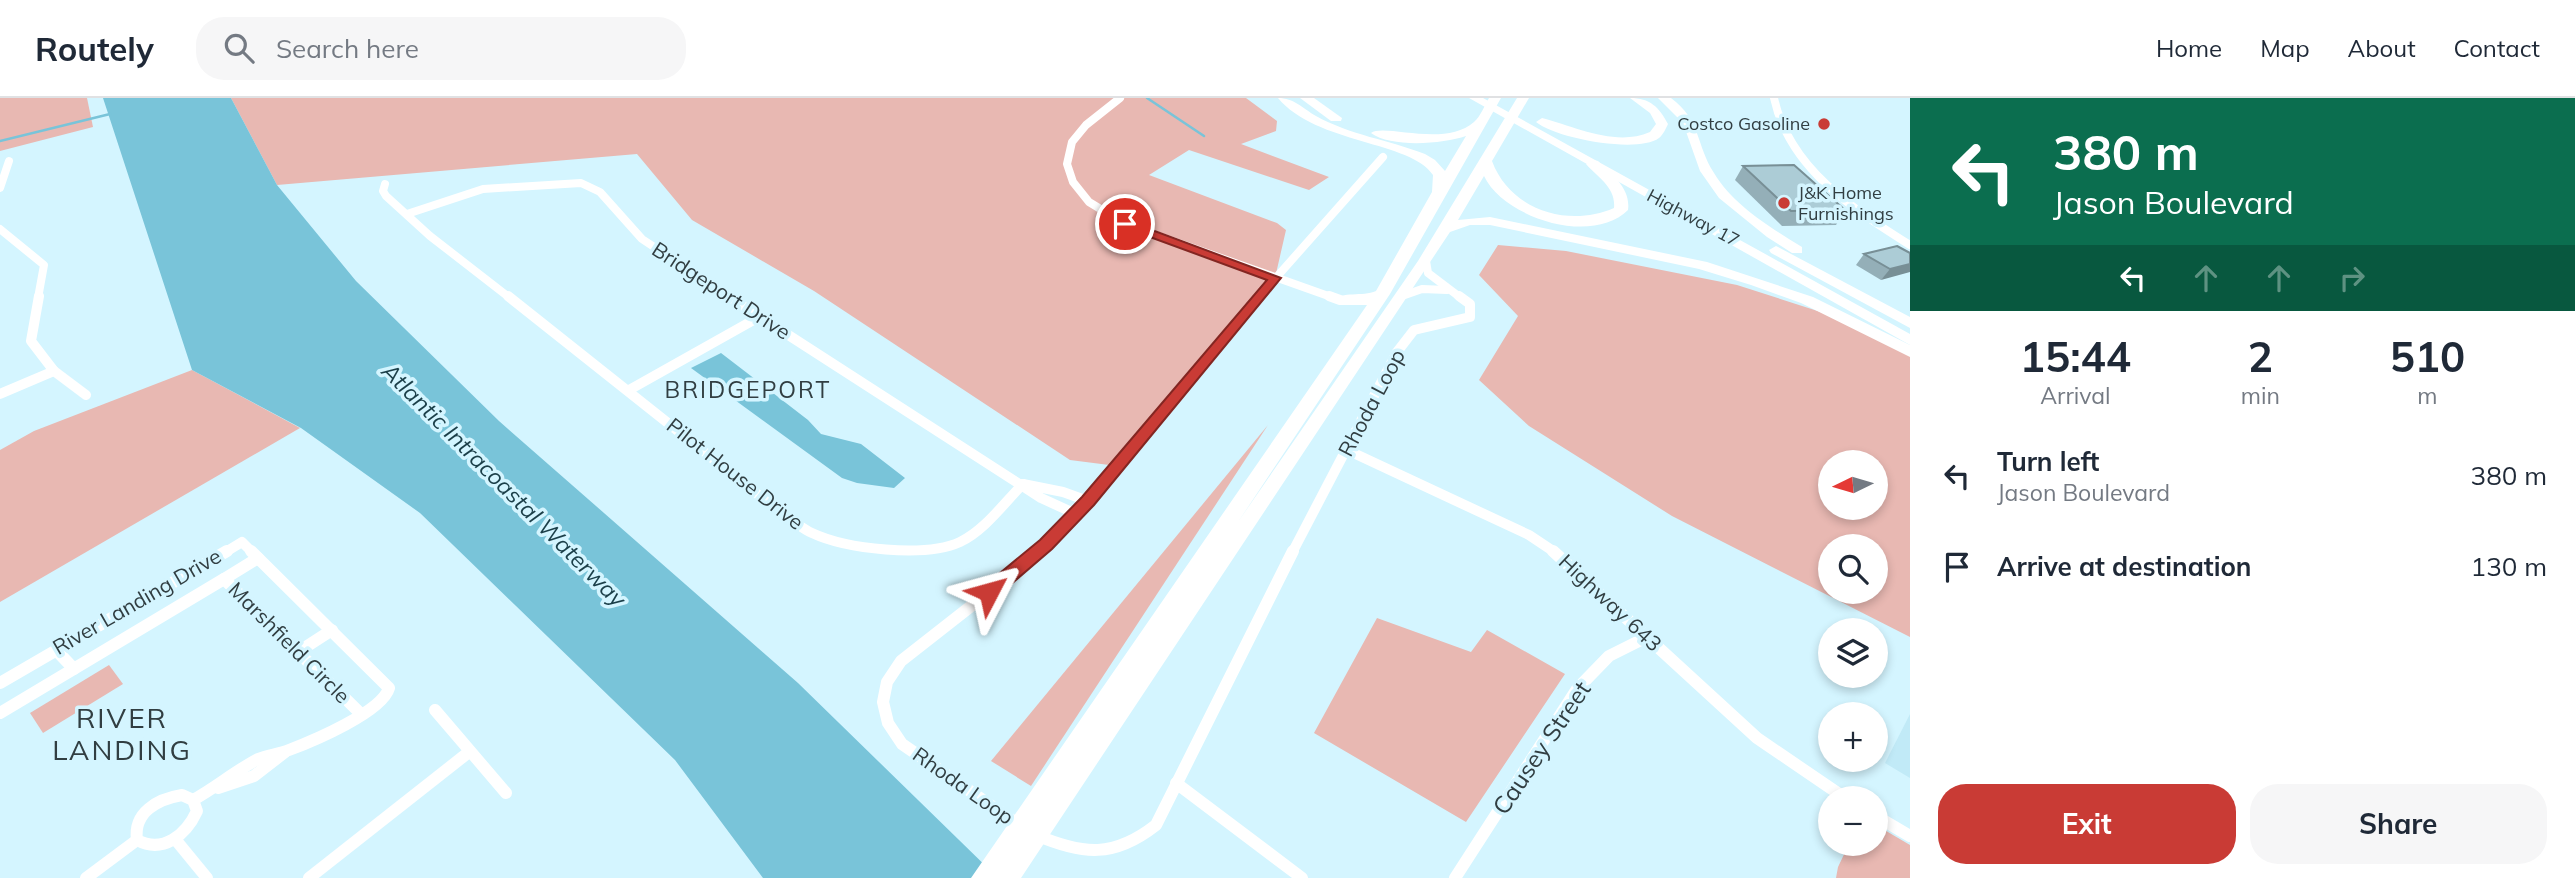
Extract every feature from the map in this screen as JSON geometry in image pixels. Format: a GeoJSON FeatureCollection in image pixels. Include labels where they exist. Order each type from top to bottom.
{"type":"FeatureCollection","features":[{"type":"Feature","properties":{"kind":"highway"},"geometry":{"type":"LineString","coordinates":[[1284,98],[1302,113],[1326,127],[1418,157],[1433,166],[1440,176],[1439,191]]}},
{"type":"Feature","properties":{"kind":"highway"},"geometry":{"type":"LineString","coordinates":[[1306,98],[1320,109],[1354,126],[1394,137],[1431,140],[1452,138],[1478,125]]}},
{"type":"Feature","properties":{"kind":"highway","name":"Highway 17"},"geometry":{"type":"LineString","coordinates":[[1475,98],[1538,127],[1910,321]]}},
{"type":"Feature","properties":{"kind":"highway"},"geometry":{"type":"LineString","coordinates":[[984,878],[1069,769],[1392,295],[1439,191],[1496,98]]}},
{"type":"Feature","properties":{"kind":"highway","name":"Highway 17"},"geometry":{"type":"LineString","coordinates":[[1496,98],[1593,164],[1910,340]]}},
{"type":"Feature","properties":{"kind":"highway"},"geometry":{"type":"LineString","coordinates":[[1538,127],[1602,140],[1641,139],[1656,134],[1662,124],[1655,111],[1636,98]]}},
{"type":"Feature","properties":{"kind":"highway"},"geometry":{"type":"LineString","coordinates":[[1664,98],[1685,114],[1707,172],[1742,212],[1800,253],[1910,321]]}},
{"type":"Feature","properties":{"kind":"highway"},"geometry":{"type":"LineString","coordinates":[[1006,878],[1069,769],[1360,327],[1426,261],[1522,99]]}},
{"type":"Feature","properties":{"kind":"highway"},"geometry":{"type":"LineString","coordinates":[[1485,160],[1491,180],[1508,198],[1540,214],[1579,222],[1597,221],[1612,216],[1621,210],[1623,203],[1616,187],[1593,164]]}},
{"type":"Feature","properties":{"kind":"highway"},"geometry":{"type":"LineString","coordinates":[[1443,230],[1468,221],[1490,221],[1702,265],[1807,300],[1910,352]]}},
{"type":"Feature","properties":{"kind":"highway"},"geometry":{"type":"LineString","coordinates":[[1340,300],[1368,300],[1392,295]]}},
{"type":"Feature","properties":{"kind":"highway"},"geometry":{"type":"LineString","coordinates":[[1340,300],[1354,314],[1360,327]]}},
{"type":"Feature","properties":{"kind":"highway"},"geometry":{"type":"LineString","coordinates":[[1859,312],[1910,334]]}},
{"type":"Feature","properties":{"kind":"street"},"geometry":{"type":"LineString","coordinates":[[1120,98],[1086,125],[1072,142],[1067,164],[1073,182],[1089,202],[1125,224],[1340,300]]}},
{"type":"Feature","properties":{"kind":"street"},"geometry":{"type":"LineString","coordinates":[[1774,98],[1776,119],[1780,127],[1815,172],[1858,211],[1910,245]]}},
{"type":"Feature","properties":{"kind":"street","name":"Rhoda Loop"},"geometry":{"type":"LineString","coordinates":[[1383,157],[1275,278],[1076,514],[1012,574],[901,661],[890,676],[882,703],[883,714],[891,731],[902,744],[1028,831],[1061,847],[1089,852],[1138,842],[1156,825],[1254,625],[1397,352],[1414,330],[1470,317],[1470,304],[1456,292]]}},
{"type":"Feature","properties":{"kind":"street"},"geometry":{"type":"LineString","coordinates":[[0,188],[9,161]]}},
{"type":"Feature","properties":{"kind":"street","name":"Bridgeport Drive"},"geometry":{"type":"LineString","coordinates":[[407,214],[483,189],[567,182],[588,184],[604,193],[635,233],[654,248],[1041,498],[1076,514]]}},
{"type":"Feature","properties":{"kind":"street","name":"Pilot House Drive"},"geometry":{"type":"LineString","coordinates":[[385,184],[383,191],[386,196],[430,236],[629,390],[785,516],[813,533],[834,540],[916,550],[946,548],[975,532],[1023,484]]}},
{"type":"Feature","properties":{"kind":"street"},"geometry":{"type":"LineString","coordinates":[[0,229],[44,265],[31,341],[54,371],[86,396]]}},
{"type":"Feature","properties":{"kind":"street"},"geometry":{"type":"LineString","coordinates":[[1426,261],[1430,275],[1456,292]]}},
{"type":"Feature","properties":{"kind":"street"},"geometry":{"type":"LineString","coordinates":[[1392,295],[1433,288],[1456,292]]}},
{"type":"Feature","properties":{"kind":"street"},"geometry":{"type":"LineString","coordinates":[[629,390],[759,317]]}},
{"type":"Feature","properties":{"kind":"street"},"geometry":{"type":"LineString","coordinates":[[0,394],[54,371]]}},
{"type":"Feature","properties":{"kind":"street","name":"Highway 643"},"geometry":{"type":"LineString","coordinates":[[1347,450],[1529,535],[1561,556],[1757,738],[1827,786]]}},
{"type":"Feature","properties":{"kind":"street","name":"Bridgeport Drive"},"geometry":{"type":"LineString","coordinates":[[1023,484],[1063,492],[1088,501]]}},
{"type":"Feature","properties":{"kind":"street","name":"River Landing Drive"},"geometry":{"type":"LineString","coordinates":[[0,683],[242,542],[389,688],[386,697],[361,714],[285,752],[267,770],[239,785],[217,788],[193,800],[181,795],[174,796],[150,807],[136,828],[138,840]]}},
{"type":"Feature","properties":{"kind":"street"},"geometry":{"type":"LineString","coordinates":[[224,579],[258,558]]}},
{"type":"Feature","properties":{"kind":"street","name":"Marshfield Circle"},"geometry":{"type":"LineString","coordinates":[[0,713],[224,579],[361,714]]}},
{"type":"Feature","properties":{"kind":"street"},"geometry":{"type":"LineString","coordinates":[[298,652],[332,630]]}},
{"type":"Feature","properties":{"kind":"street","name":"Causey Street"},"geometry":{"type":"LineString","coordinates":[[1455,878],[1577,690],[1609,656],[1647,637]]}},
{"type":"Feature","properties":{"kind":"street"},"geometry":{"type":"LineString","coordinates":[[56,650],[74,669]]}},
{"type":"Feature","properties":{"kind":"street"},"geometry":{"type":"LineString","coordinates":[[435,709],[506,793]]}},
{"type":"Feature","properties":{"kind":"street"},"geometry":{"type":"LineString","coordinates":[[309,878],[469,751]]}},
{"type":"Feature","properties":{"kind":"street"},"geometry":{"type":"LineString","coordinates":[[1176,783],[1302,878]]}},
{"type":"Feature","properties":{"kind":"street"},"geometry":{"type":"LineString","coordinates":[[86,878],[138,840],[149,846],[175,839],[194,818],[197,811],[193,800]]}},
{"type":"Feature","properties":{"kind":"street"},"geometry":{"type":"LineString","coordinates":[[1888,823],[1910,836]]}},
{"type":"Feature","properties":{"kind":"street"},"geometry":{"type":"LineString","coordinates":[[175,839],[207,878]]}},
{"type":"Feature","properties":{"kind":"shaded area"},"geometry":{"type":"Polygon","coordinates":[[[0,98],[87,98],[93,127],[0,151],[0,98]]]}},
{"type":"Feature","properties":{"kind":"shaded area"},"geometry":{"type":"Polygon","coordinates":[[[231,98],[1246,98],[1277,121],[1276,131],[1241,144],[1329,177],[1309,190],[1189,150],[1149,175],[1277,223],[1286,230],[1275,278],[1117,466],[1070,460],[814,291],[692,220],[637,154],[277,185],[231,98]]]}},
{"type":"Feature","properties":{"kind":"shaded area"},"geometry":{"type":"Polygon","coordinates":[[[1498,245],[1566,251],[1737,285],[1858,324],[1910,352],[1910,637],[1888,626],[1888,618],[1873,618],[1845,604],[1888,604],[1888,534],[1818,534],[1818,590],[1672,516],[1529,426],[1479,380],[1518,316],[1479,275],[1498,245]]]}},
{"type":"Feature","properties":{"kind":"shaded area"},"geometry":{"type":"Polygon","coordinates":[[[192,370],[300,428],[0,602],[0,450],[34,431],[192,370]]]}},
{"type":"Feature","properties":{"kind":"shaded area"},"geometry":{"type":"Polygon","coordinates":[[[1268,425],[1031,786],[991,761],[1268,425]]]}},
{"type":"Feature","properties":{"kind":"shaded area"},"geometry":{"type":"Polygon","coordinates":[[[1377,618],[1471,652],[1487,630],[1565,674],[1466,822],[1314,733],[1377,618]]]}},
{"type":"Feature","properties":{"kind":"shaded area"},"geometry":{"type":"Polygon","coordinates":[[[109,665],[123,684],[43,733],[30,713],[109,665]]]}},
{"type":"Feature","properties":{"kind":"shaded area"},"geometry":{"type":"Polygon","coordinates":[[[1910,714],[1910,778],[1888,765],[1888,757],[1910,714]]]}},
{"type":"Feature","properties":{"kind":"shaded area"},"geometry":{"type":"Polygon","coordinates":[[[1888,832],[1910,845],[1910,878],[1836,878],[1843,856],[1888,856],[1888,832]]]}},
{"type":"Feature","properties":{"kind":"water","name":"Atlantic Intracoastal Waterway"},"geometry":{"type":"Polygon","coordinates":[[[103,98],[231,98],[277,185],[356,281],[499,421],[798,683],[998,878],[763,878],[675,760],[420,513],[301,428],[192,370],[103,98]]]}},
{"type":"Feature","properties":{"kind":"water"},"geometry":{"type":"Polygon","coordinates":[[[721,353],[808,420],[821,434],[861,444],[905,478],[894,488],[842,478],[691,368],[721,353]]]}},
{"type":"Feature","properties":{"kind":"building"},"geometry":{"type":"Polygon","coordinates":[[[1794,165],[1845,210],[1791,211],[1743,166],[1794,165]]]}},
{"type":"Feature","properties":{"kind":"building"},"geometry":{"type":"Polygon","coordinates":[[[1897,246],[1910,253],[1910,264],[1890,269],[1864,254],[1897,246]]]}},
{"type":"Feature","properties":{"kind":"waterway"},"geometry":{"type":"LineString","coordinates":[[1147,98],[1204,136]]}},
{"type":"Feature","properties":{"kind":"waterway"},"geometry":{"type":"LineString","coordinates":[[0,141],[110,114]]}},
{"type":"Feature","properties":{"kind":"place","name":"Costco Gasoline"},"geometry":{"type":"Point","coordinates":[1824,124]}},
{"type":"Feature","properties":{"kind":"place","name":"J&K Home Furnishings"},"geometry":{"type":"Point","coordinates":[1784,203]}},
{"type":"Feature","properties":{"kind":"district","name":"BRIDGEPORT"},"geometry":{"type":"Point","coordinates":[748,390]}},
{"type":"Feature","properties":{"kind":"district","name":"RIVER LANDING"},"geometry":{"type":"Point","coordinates":[122,734]}},
{"type":"Feature","properties":{"kind":"route"},"geometry":{"type":"LineString","coordinates":[[989,592],[1046,544],[1088,501],[1275,278],[1125,224]]}}]}
